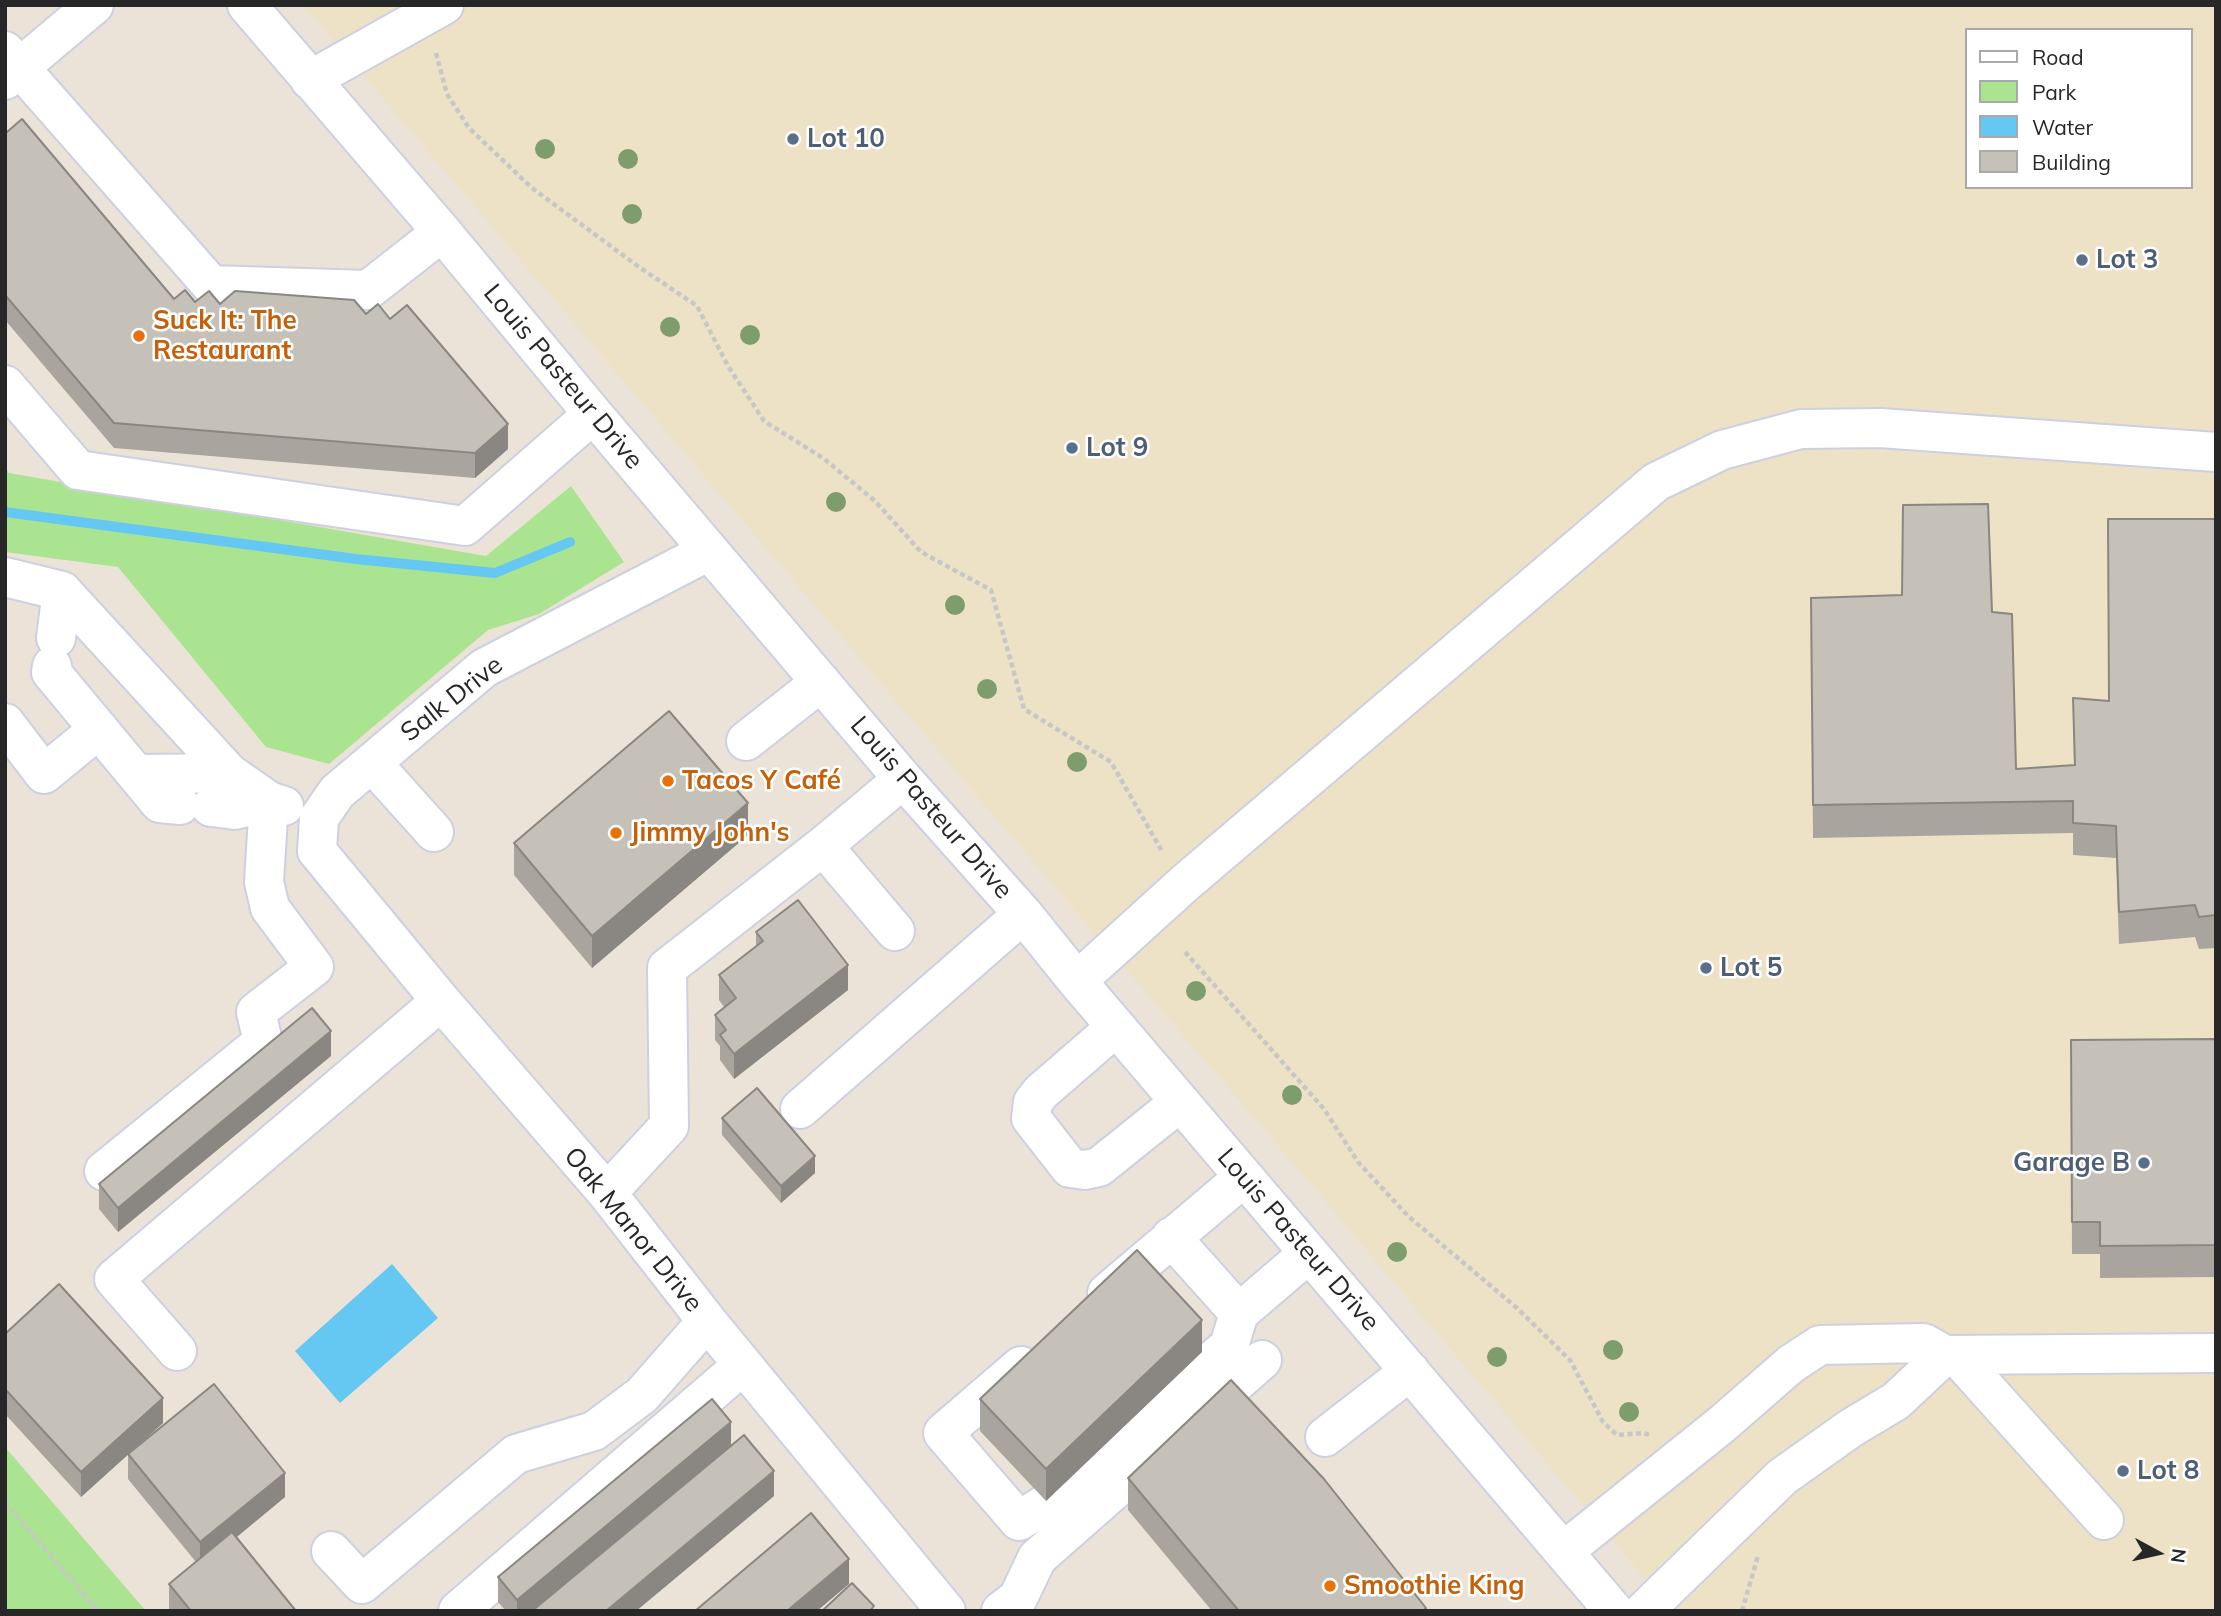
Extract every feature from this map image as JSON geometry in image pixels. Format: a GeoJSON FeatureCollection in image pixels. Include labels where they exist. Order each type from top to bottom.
{"type":"FeatureCollection","features":[{"type":"Feature","properties":{"kind":"street"},"geometry":{"type":"LineString","coordinates":[[94,5],[10,67],[211,285],[368,290],[442,232]]}},
{"type":"Feature","properties":{"kind":"street","name":"Louis Pasteur Drive"},"geometry":{"type":"LineString","coordinates":[[247,5],[442,232],[902,779],[1023,914],[1116,1027],[1564,1551],[1598,1605]]}},
{"type":"Feature","properties":{"kind":"street"},"geometry":{"type":"LineString","coordinates":[[310,80],[444,5]]}},
{"type":"Feature","properties":{"kind":"street"},"geometry":{"type":"LineString","coordinates":[[5,385],[78,470],[465,526],[593,414]]}},
{"type":"Feature","properties":{"kind":"street"},"geometry":{"type":"LineString","coordinates":[[1077,981],[1176,871],[1656,482],[1722,450],[1801,429],[1880,428],[2216,452]]}},
{"type":"Feature","properties":{"kind":"street","name":"Salk Drive"},"geometry":{"type":"LineString","coordinates":[[318,835],[338,792],[484,668],[709,551]]}},
{"type":"Feature","properties":{"kind":"street"},"geometry":{"type":"LineString","coordinates":[[5,577],[62,591],[229,774],[318,835]]}},
{"type":"Feature","properties":{"kind":"street"},"geometry":{"type":"LineString","coordinates":[[62,591],[51,672],[160,803],[235,810],[270,801]]}},
{"type":"Feature","properties":{"kind":"street"},"geometry":{"type":"LineString","coordinates":[[746,741],[821,682]]}},
{"type":"Feature","properties":{"kind":"street"},"geometry":{"type":"LineString","coordinates":[[5,723],[44,774],[99,729]]}},
{"type":"Feature","properties":{"kind":"street"},"geometry":{"type":"LineString","coordinates":[[372,763],[433,832]]}},
{"type":"Feature","properties":{"kind":"street"},"geometry":{"type":"LineString","coordinates":[[136,774],[229,774]]}},
{"type":"Feature","properties":{"kind":"street"},"geometry":{"type":"LineString","coordinates":[[607,1193],[669,1126],[667,968],[823,846],[902,779]]}},
{"type":"Feature","properties":{"kind":"street"},"geometry":{"type":"LineString","coordinates":[[104,1171],[263,1042],[256,1012],[314,967],[270,908],[264,882],[270,801]]}},
{"type":"Feature","properties":{"kind":"street","name":"Oak Manor Drive"},"geometry":{"type":"LineString","coordinates":[[318,835],[441,1001],[607,1193],[707,1321],[944,1610]]}},
{"type":"Feature","properties":{"kind":"street"},"geometry":{"type":"LineString","coordinates":[[823,846],[895,931]]}},
{"type":"Feature","properties":{"kind":"street"},"geometry":{"type":"LineString","coordinates":[[800,1110],[1023,914]]}},
{"type":"Feature","properties":{"kind":"street"},"geometry":{"type":"LineString","coordinates":[[177,1351],[114,1279],[441,1001]]}},
{"type":"Feature","properties":{"kind":"street"},"geometry":{"type":"LineString","coordinates":[[1116,1027],[1033,1102],[1031,1118],[1070,1168],[1085,1170],[1099,1167],[1180,1102]]}},
{"type":"Feature","properties":{"kind":"street"},"geometry":{"type":"LineString","coordinates":[[1078,1318],[1244,1177]]}},
{"type":"Feature","properties":{"kind":"street"},"geometry":{"type":"LineString","coordinates":[[1171,1237],[1239,1313]]}},
{"type":"Feature","properties":{"kind":"street"},"geometry":{"type":"LineString","coordinates":[[1047,1344],[943,1433],[1019,1521],[1050,1502],[1229,1346],[1239,1313],[1309,1253]]}},
{"type":"Feature","properties":{"kind":"street"},"geometry":{"type":"LineString","coordinates":[[331,1550],[362,1584],[516,1454],[594,1431],[642,1395],[707,1321]]}},
{"type":"Feature","properties":{"kind":"street"},"geometry":{"type":"LineString","coordinates":[[1564,1551],[1721,1425],[1791,1364],[1820,1345],[1924,1343],[1950,1355],[2104,1520]]}},
{"type":"Feature","properties":{"kind":"street"},"geometry":{"type":"LineString","coordinates":[[1644,1611],[1782,1477],[1896,1401],[1950,1355],[2216,1353]]}},
{"type":"Feature","properties":{"kind":"street"},"geometry":{"type":"LineString","coordinates":[[1002,1611],[1018,1598],[1037,1558],[1262,1360]]}},
{"type":"Feature","properties":{"kind":"street"},"geometry":{"type":"LineString","coordinates":[[458,1611],[743,1365]]}},
{"type":"Feature","properties":{"kind":"street"},"geometry":{"type":"LineString","coordinates":[[1325,1437],[1410,1371]]}},
{"type":"Feature","properties":{"kind":"path"},"geometry":{"type":"LineString","coordinates":[[432,43],[447,94],[469,128],[532,188],[697,306],[728,366],[764,421],[823,458],[875,501],[920,552],[991,590],[1024,709],[1111,762],[1176,871]]}},
{"type":"Feature","properties":{"kind":"path"},"geometry":{"type":"LineString","coordinates":[[1185,952],[1324,1109],[1359,1161],[1408,1216],[1517,1308],[1570,1360],[1603,1423],[1617,1436],[1644,1433],[1653,1437]]}},
{"type":"Feature","properties":{"kind":"path"},"geometry":{"type":"LineString","coordinates":[[5,1502],[98,1611]]}},
{"type":"Feature","properties":{"kind":"path"},"geometry":{"type":"LineString","coordinates":[[1742,1611],[1760,1551]]}},
{"type":"Feature","properties":{"kind":"shaded area"},"geometry":{"type":"Polygon","coordinates":[[[303,5],[2216,5],[2216,1611],[1672,1611],[303,5]]]}},
{"type":"Feature","properties":{"kind":"green space"},"geometry":{"type":"Polygon","coordinates":[[[5,468],[9,473],[486,556],[571,486],[624,562],[539,614],[488,630],[329,764],[266,747],[118,567],[5,552],[5,468]]]}},
{"type":"Feature","properties":{"kind":"green space"},"geometry":{"type":"Polygon","coordinates":[[[5,1447],[146,1611],[5,1611],[5,1447]]]}},
{"type":"Feature","properties":{"kind":"water"},"geometry":{"type":"Polygon","coordinates":[[[392,1264],[438,1318],[340,1403],[295,1351],[392,1264]]]}},
{"type":"Feature","properties":{"kind":"building"},"geometry":{"type":"Polygon","coordinates":[[[22,119],[174,299],[185,290],[195,302],[209,291],[220,304],[235,291],[354,300],[366,314],[378,304],[390,319],[407,305],[508,424],[475,453],[114,423],[5,295],[5,130],[7,132],[22,119]]]}},
{"type":"Feature","properties":{"kind":"building"},"geometry":{"type":"Polygon","coordinates":[[[1988,504],[1992,612],[2012,614],[2016,769],[2075,765],[2073,698],[2109,701],[2108,519],[2216,519],[2216,915],[2199,917],[2195,905],[2119,912],[2116,826],[2073,823],[2073,801],[1813,805],[1811,598],[1902,595],[1903,505],[1988,504]]]}},
{"type":"Feature","properties":{"kind":"building"},"geometry":{"type":"Polygon","coordinates":[[[669,711],[748,803],[592,936],[514,843],[669,711]]]}},
{"type":"Feature","properties":{"kind":"building"},"geometry":{"type":"Polygon","coordinates":[[[798,900],[848,965],[734,1054],[720,1035],[726,1030],[715,1015],[736,998],[719,975],[763,941],[756,932],[798,900]]]}},
{"type":"Feature","properties":{"kind":"building"},"geometry":{"type":"Polygon","coordinates":[[[312,1008],[331,1031],[118,1208],[99,1184],[312,1008]]]}},
{"type":"Feature","properties":{"kind":"building","name":"Garage B"},"geometry":{"type":"Polygon","coordinates":[[[2216,1039],[2216,1245],[2100,1246],[2100,1222],[2072,1222],[2071,1040],[2216,1039]]]}},
{"type":"Feature","properties":{"kind":"building"},"geometry":{"type":"Polygon","coordinates":[[[757,1088],[815,1156],[781,1186],[722,1118],[757,1088]]]}},
{"type":"Feature","properties":{"kind":"building"},"geometry":{"type":"Polygon","coordinates":[[[1137,1250],[1202,1320],[1046,1469],[980,1399],[1137,1250]]]}},
{"type":"Feature","properties":{"kind":"building"},"geometry":{"type":"Polygon","coordinates":[[[59,1284],[163,1398],[81,1472],[5,1389],[5,1334],[59,1284]]]}},
{"type":"Feature","properties":{"kind":"building"},"geometry":{"type":"Polygon","coordinates":[[[1231,1380],[1324,1479],[1426,1608],[1423,1611],[1239,1611],[1128,1478],[1231,1380]]]}},
{"type":"Feature","properties":{"kind":"building"},"geometry":{"type":"Polygon","coordinates":[[[214,1384],[285,1473],[200,1542],[128,1454],[214,1384]]]}},
{"type":"Feature","properties":{"kind":"building"},"geometry":{"type":"Polygon","coordinates":[[[712,1399],[731,1422],[517,1600],[498,1577],[712,1399]]]}},
{"type":"Feature","properties":{"kind":"building"},"geometry":{"type":"Polygon","coordinates":[[[744,1435],[774,1471],[606,1611],[532,1611],[744,1435]]]}},
{"type":"Feature","properties":{"kind":"building"},"geometry":{"type":"Polygon","coordinates":[[[811,1513],[849,1559],[787,1611],[695,1611],[811,1513]]]}},
{"type":"Feature","properties":{"kind":"building"},"geometry":{"type":"Polygon","coordinates":[[[232,1532],[296,1611],[191,1611],[169,1584],[232,1532]]]}},
{"type":"Feature","properties":{"kind":"building"},"geometry":{"type":"Polygon","coordinates":[[[852,1583],[874,1606],[870,1611],[822,1611],[852,1583]]]}},
{"type":"Feature","properties":{"kind":"waterway"},"geometry":{"type":"LineString","coordinates":[[5,512],[356,559],[495,573],[570,542]]}},
{"type":"Feature","properties":{"kind":"place","name":"Lot 10"},"geometry":{"type":"Point","coordinates":[793,139]}},
{"type":"Feature","properties":{"kind":"place","name":"Lot 3"},"geometry":{"type":"Point","coordinates":[2082,260]}},
{"type":"Feature","properties":{"kind":"place","name":"Suck It: The Restaurant"},"geometry":{"type":"Point","coordinates":[139,336]}},
{"type":"Feature","properties":{"kind":"place","name":"Lot 9"},"geometry":{"type":"Point","coordinates":[1072,448]}},
{"type":"Feature","properties":{"kind":"place","name":"Tacos Y Café"},"geometry":{"type":"Point","coordinates":[668,781]}},
{"type":"Feature","properties":{"kind":"place","name":"Jimmy John's"},"geometry":{"type":"Point","coordinates":[616,833]}},
{"type":"Feature","properties":{"kind":"place","name":"Lot 5"},"geometry":{"type":"Point","coordinates":[1706,968]}},
{"type":"Feature","properties":{"kind":"place","name":"Garage B"},"geometry":{"type":"Point","coordinates":[2144,1163]}},
{"type":"Feature","properties":{"kind":"place","name":"Lot 8"},"geometry":{"type":"Point","coordinates":[2123,1471]}},
{"type":"Feature","properties":{"kind":"place","name":"Smoothie King"},"geometry":{"type":"Point","coordinates":[1330,1586]}}]}
